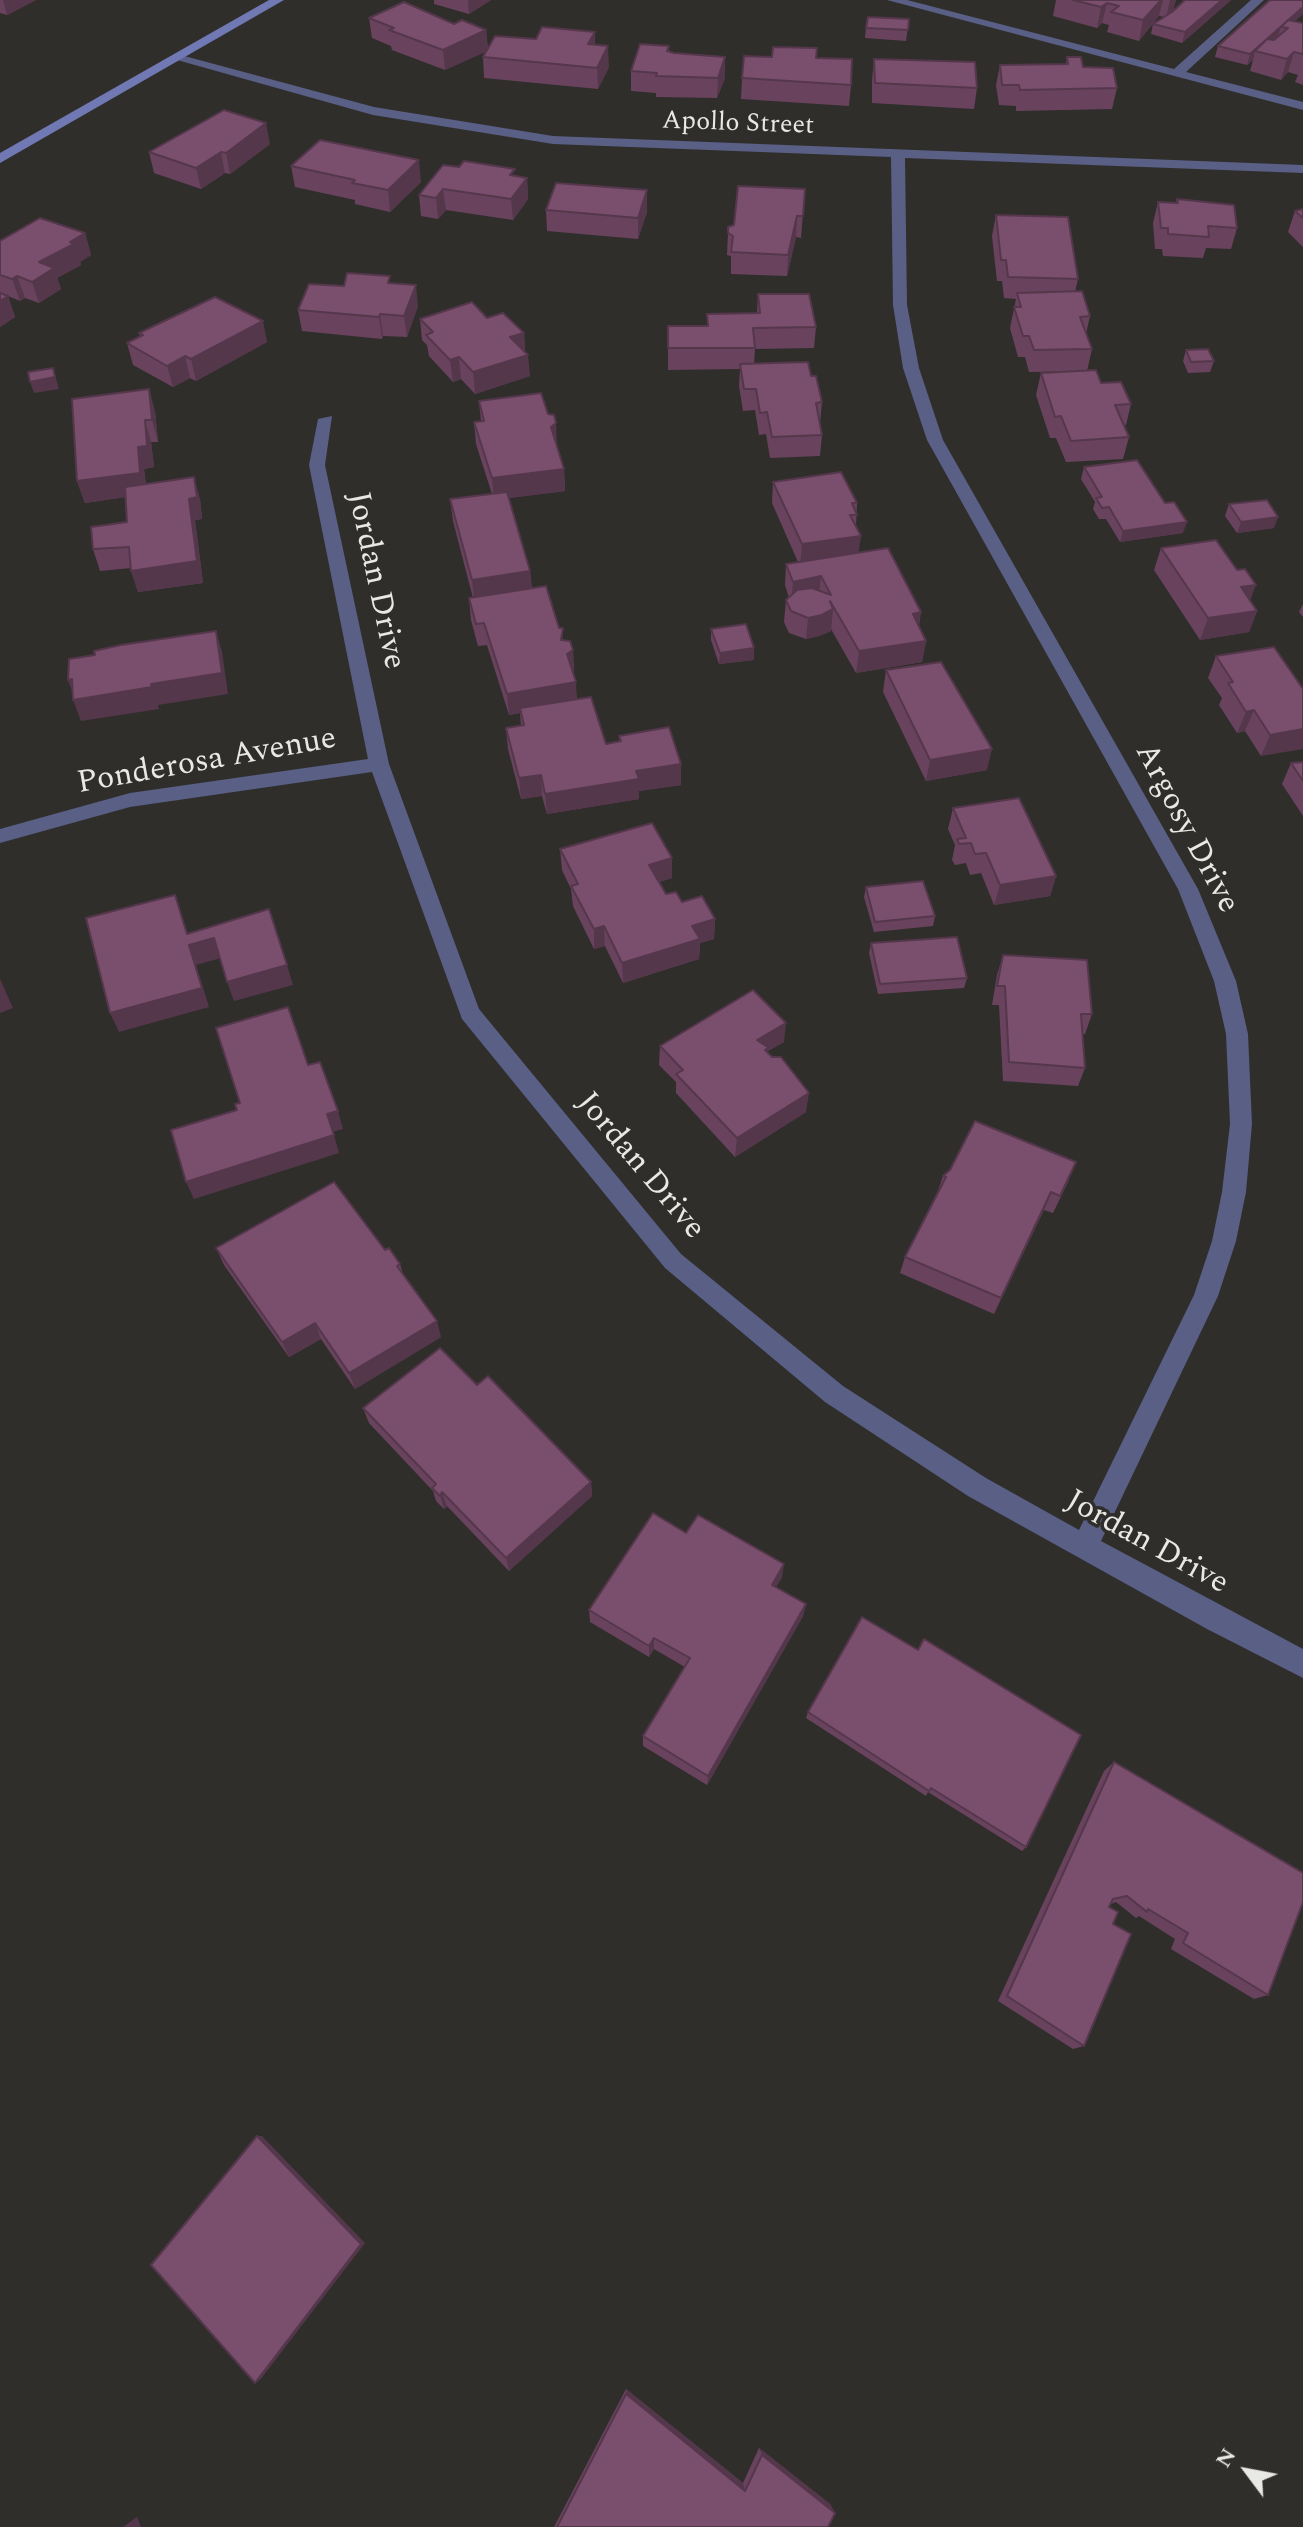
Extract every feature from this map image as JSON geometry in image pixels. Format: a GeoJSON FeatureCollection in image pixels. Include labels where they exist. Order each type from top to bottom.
{"type":"FeatureCollection","features":[{"type":"Feature","properties":{"kind":"main road"},"geometry":{"type":"LineString","coordinates":[[0,159],[278,0]]}},
{"type":"Feature","properties":{"kind":"street"},"geometry":{"type":"LineString","coordinates":[[893,0],[1303,106]]}},
{"type":"Feature","properties":{"kind":"street"},"geometry":{"type":"LineString","coordinates":[[1177,73],[1258,0]]}},
{"type":"Feature","properties":{"kind":"street","name":"Apollo Street"},"geometry":{"type":"LineString","coordinates":[[181,57],[373,111],[513,135],[597,143],[898,156],[1303,169]]}},
{"type":"Feature","properties":{"kind":"street","name":"Argosy Drive"},"geometry":{"type":"LineString","coordinates":[[898,156],[900,305],[911,368],[935,440],[1188,889],[1225,981],[1237,1034],[1241,1124],[1234,1192],[1224,1241],[1206,1296],[1085,1546]]}},
{"type":"Feature","properties":{"kind":"street","name":"Jordan Drive"},"geometry":{"type":"LineString","coordinates":[[326,419],[317,465],[379,764],[470,1013],[673,1261],[834,1394],[977,1487],[1303,1664]]}},
{"type":"Feature","properties":{"kind":"street","name":"Ponderosa Avenue"},"geometry":{"type":"LineString","coordinates":[[0,836],[130,800],[379,764]]}},
{"type":"Feature","properties":{"kind":"building"},"geometry":{"type":"Polygon","coordinates":[[[1073,0],[1161,0],[1143,20],[1111,12],[1119,6],[1107,3],[1101,7],[1073,0]]]}},
{"type":"Feature","properties":{"kind":"building"},"geometry":{"type":"Polygon","coordinates":[[[1185,0],[1222,0],[1185,32],[1153,24],[1172,12],[1185,0]]]}},
{"type":"Feature","properties":{"kind":"building"},"geometry":{"type":"Polygon","coordinates":[[[1270,0],[1303,0],[1303,7],[1250,54],[1218,46],[1270,0]]]}},
{"type":"Feature","properties":{"kind":"building"},"geometry":{"type":"Polygon","coordinates":[[[404,2],[454,24],[462,20],[486,30],[443,50],[389,30],[394,28],[369,18],[404,2]]]}},
{"type":"Feature","properties":{"kind":"building"},"geometry":{"type":"Polygon","coordinates":[[[868,17],[909,19],[908,30],[866,28],[868,17]]]}},
{"type":"Feature","properties":{"kind":"building"},"geometry":{"type":"Polygon","coordinates":[[[1288,20],[1303,23],[1303,54],[1294,52],[1287,59],[1255,51],[1267,39],[1274,40],[1288,28],[1281,27],[1288,20]]]}},
{"type":"Feature","properties":{"kind":"building"},"geometry":{"type":"Polygon","coordinates":[[[542,27],[595,32],[588,44],[608,46],[597,68],[483,57],[495,36],[536,39],[542,27]]]}},
{"type":"Feature","properties":{"kind":"building"},"geometry":{"type":"Polygon","coordinates":[[[640,44],[669,46],[667,51],[674,53],[725,57],[718,78],[656,76],[657,73],[631,71],[640,44]]]}},
{"type":"Feature","properties":{"kind":"building"},"geometry":{"type":"Polygon","coordinates":[[[773,47],[817,48],[816,58],[852,59],[851,85],[742,78],[744,56],[772,57],[773,47]]]}},
{"type":"Feature","properties":{"kind":"building"},"geometry":{"type":"Polygon","coordinates":[[[1067,57],[1081,57],[1083,67],[1113,68],[1117,88],[1020,90],[1019,85],[1002,85],[1000,65],[1068,64],[1067,57]]]}},
{"type":"Feature","properties":{"kind":"building"},"geometry":{"type":"Polygon","coordinates":[[[874,59],[975,62],[977,88],[875,83],[874,59]]]}},
{"type":"Feature","properties":{"kind":"building"},"geometry":{"type":"Polygon","coordinates":[[[224,110],[266,123],[226,153],[221,152],[196,168],[149,152],[224,110]]]}},
{"type":"Feature","properties":{"kind":"building"},"geometry":{"type":"Polygon","coordinates":[[[320,140],[419,160],[388,190],[291,166],[320,140]]]}},
{"type":"Feature","properties":{"kind":"building"},"geometry":{"type":"Polygon","coordinates":[[[464,161],[515,169],[510,175],[527,178],[511,199],[443,189],[436,198],[419,195],[443,165],[459,167],[464,161]]]}},
{"type":"Feature","properties":{"kind":"building"},"geometry":{"type":"Polygon","coordinates":[[[556,183],[647,190],[638,218],[546,210],[556,183]]]}},
{"type":"Feature","properties":{"kind":"building"},"geometry":{"type":"Polygon","coordinates":[[[738,186],[805,189],[803,216],[797,216],[788,255],[731,252],[733,236],[728,233],[728,227],[734,225],[738,186]]]}},
{"type":"Feature","properties":{"kind":"building"},"geometry":{"type":"Polygon","coordinates":[[[1177,199],[1234,205],[1237,228],[1208,226],[1209,237],[1168,234],[1168,228],[1161,228],[1158,202],[1178,203],[1177,199]]]}},
{"type":"Feature","properties":{"kind":"building"},"geometry":{"type":"Polygon","coordinates":[[[996,215],[1068,217],[1078,279],[1008,277],[1006,260],[1001,260],[996,215]]]}},
{"type":"Feature","properties":{"kind":"building"},"geometry":{"type":"Polygon","coordinates":[[[40,218],[85,233],[70,242],[74,244],[39,262],[54,268],[32,282],[17,276],[12,279],[0,275],[0,241],[40,218]]]}},
{"type":"Feature","properties":{"kind":"building"},"geometry":{"type":"Polygon","coordinates":[[[347,273],[390,276],[388,283],[416,285],[404,316],[380,314],[379,317],[298,310],[309,284],[344,286],[347,273]]]}},
{"type":"Feature","properties":{"kind":"building"},"geometry":{"type":"Polygon","coordinates":[[[1082,291],[1090,316],[1080,317],[1092,349],[1034,350],[1029,336],[1023,336],[1014,307],[1021,307],[1017,293],[1082,291]]]}},
{"type":"Feature","properties":{"kind":"building"},"geometry":{"type":"Polygon","coordinates":[[[758,294],[809,294],[816,327],[753,328],[755,348],[668,348],[668,326],[708,326],[707,314],[760,313],[758,294]]]}},
{"type":"Feature","properties":{"kind":"building"},"geometry":{"type":"Polygon","coordinates":[[[215,297],[263,321],[191,359],[185,356],[167,366],[127,343],[143,335],[139,333],[215,297]]]}},
{"type":"Feature","properties":{"kind":"building"},"geometry":{"type":"Polygon","coordinates":[[[472,302],[487,318],[503,313],[524,333],[510,337],[528,355],[473,372],[459,357],[450,360],[426,335],[433,332],[420,319],[472,302]]]}},
{"type":"Feature","properties":{"kind":"building"},"geometry":{"type":"Polygon","coordinates":[[[1208,349],[1214,361],[1191,362],[1186,350],[1208,349]]]}},
{"type":"Feature","properties":{"kind":"building"},"geometry":{"type":"Polygon","coordinates":[[[808,362],[811,376],[816,376],[822,402],[816,403],[822,435],[772,437],[767,412],[760,413],[756,389],[744,389],[740,364],[808,362]]]}},
{"type":"Feature","properties":{"kind":"building"},"geometry":{"type":"Polygon","coordinates":[[[53,368],[55,377],[30,382],[28,372],[53,368]]]}},
{"type":"Feature","properties":{"kind":"building"},"geometry":{"type":"Polygon","coordinates":[[[1096,370],[1101,383],[1121,382],[1131,404],[1115,405],[1129,437],[1071,441],[1061,416],[1055,417],[1041,373],[1096,370]]]}},
{"type":"Feature","properties":{"kind":"building"},"geometry":{"type":"Polygon","coordinates":[[[149,389],[152,420],[145,420],[147,446],[138,447],[140,473],[77,481],[72,399],[149,389]]]}},
{"type":"Feature","properties":{"kind":"building"},"geometry":{"type":"Polygon","coordinates":[[[541,393],[548,414],[554,415],[556,423],[551,427],[564,469],[492,478],[474,422],[484,421],[479,401],[541,393]]]}},
{"type":"Feature","properties":{"kind":"building"},"geometry":{"type":"Polygon","coordinates":[[[1137,460],[1165,503],[1174,502],[1187,522],[1123,531],[1109,507],[1102,508],[1096,498],[1102,497],[1084,467],[1137,460]]]}},
{"type":"Feature","properties":{"kind":"building"},"geometry":{"type":"Polygon","coordinates":[[[841,472],[857,503],[852,503],[857,515],[850,515],[861,536],[802,544],[773,482],[841,472]]]}},
{"type":"Feature","properties":{"kind":"building"},"geometry":{"type":"Polygon","coordinates":[[[194,477],[197,497],[189,499],[197,561],[131,571],[129,547],[93,549],[91,527],[127,522],[125,487],[194,477]]]}},
{"type":"Feature","properties":{"kind":"building"},"geometry":{"type":"Polygon","coordinates":[[[507,492],[530,571],[472,580],[450,499],[507,492]]]}},
{"type":"Feature","properties":{"kind":"building"},"geometry":{"type":"Polygon","coordinates":[[[1267,500],[1278,517],[1241,522],[1229,504],[1267,500]]]}},
{"type":"Feature","properties":{"kind":"building"},"geometry":{"type":"Polygon","coordinates":[[[1216,540],[1237,570],[1245,569],[1256,585],[1241,587],[1257,611],[1208,618],[1161,548],[1216,540]]]}},
{"type":"Feature","properties":{"kind":"building"},"geometry":{"type":"Polygon","coordinates":[[[888,548],[921,612],[913,614],[926,641],[859,651],[830,601],[833,609],[822,615],[808,618],[791,611],[786,600],[797,590],[812,588],[831,595],[821,576],[793,582],[786,564],[888,548]]]}},
{"type":"Feature","properties":{"kind":"building"},"geometry":{"type":"Polygon","coordinates":[[[546,586],[559,628],[563,628],[561,640],[570,641],[573,650],[567,654],[576,682],[507,694],[484,623],[476,624],[469,598],[546,586]]]}},
{"type":"Feature","properties":{"kind":"building"},"geometry":{"type":"Polygon","coordinates":[[[746,624],[754,648],[720,653],[711,629],[746,624]]]}},
{"type":"Feature","properties":{"kind":"building"},"geometry":{"type":"Polygon","coordinates":[[[216,631],[222,673],[73,700],[72,679],[68,680],[69,659],[95,655],[94,651],[121,645],[216,631]]]}},
{"type":"Feature","properties":{"kind":"building"},"geometry":{"type":"Polygon","coordinates":[[[1274,647],[1303,689],[1303,729],[1270,735],[1254,710],[1246,712],[1228,683],[1233,682],[1216,656],[1274,647]]]}},
{"type":"Feature","properties":{"kind":"building"},"geometry":{"type":"Polygon","coordinates":[[[941,662],[992,749],[930,760],[886,670],[941,662]]]}},
{"type":"Feature","properties":{"kind":"building"},"geometry":{"type":"Polygon","coordinates":[[[591,697],[606,744],[621,741],[619,736],[669,727],[681,764],[636,771],[639,779],[545,794],[541,775],[519,778],[506,728],[524,725],[520,708],[591,697]]]}},
{"type":"Feature","properties":{"kind":"building"},"geometry":{"type":"Polygon","coordinates":[[[1303,762],[1303,781],[1291,763],[1303,762]]]}},
{"type":"Feature","properties":{"kind":"building"},"geometry":{"type":"Polygon","coordinates":[[[1019,798],[1056,876],[1000,885],[986,853],[975,854],[971,843],[959,844],[957,839],[966,838],[953,808],[1019,798]]]}},
{"type":"Feature","properties":{"kind":"building"},"geometry":{"type":"Polygon","coordinates":[[[652,823],[672,858],[649,865],[666,894],[676,892],[682,902],[702,896],[715,919],[692,926],[700,939],[622,963],[604,926],[594,929],[571,886],[578,884],[560,849],[652,823]]]}},
{"type":"Feature","properties":{"kind":"building"},"geometry":{"type":"Polygon","coordinates":[[[923,881],[935,916],[875,922],[866,887],[923,881]]]}},
{"type":"Feature","properties":{"kind":"building"},"geometry":{"type":"Polygon","coordinates":[[[175,895],[187,934],[269,909],[287,965],[227,982],[214,938],[189,945],[202,988],[110,1013],[86,918],[175,895]]]}},
{"type":"Feature","properties":{"kind":"building"},"geometry":{"type":"Polygon","coordinates":[[[957,937],[967,978],[880,984],[871,943],[957,937]]]}},
{"type":"Feature","properties":{"kind":"building"},"geometry":{"type":"Polygon","coordinates":[[[1003,955],[1087,960],[1092,1014],[1081,1014],[1085,1068],[1009,1062],[1005,986],[997,986],[1003,955]]]}},
{"type":"Feature","properties":{"kind":"building"},"geometry":{"type":"Polygon","coordinates":[[[753,990],[786,1023],[757,1040],[769,1048],[765,1050],[772,1057],[781,1057],[809,1093],[737,1138],[676,1074],[683,1070],[660,1046],[753,990]]]}},
{"type":"Feature","properties":{"kind":"building"},"geometry":{"type":"Polygon","coordinates":[[[288,1007],[308,1065],[320,1062],[338,1111],[327,1114],[334,1135],[186,1182],[171,1130],[237,1110],[235,1104],[240,1103],[216,1028],[288,1007]]]}},
{"type":"Feature","properties":{"kind":"building"},"geometry":{"type":"Polygon","coordinates":[[[975,1121],[1076,1162],[1060,1196],[1051,1192],[1001,1298],[905,1257],[946,1177],[943,1176],[950,1170],[975,1121]]]}},
{"type":"Feature","properties":{"kind":"building"},"geometry":{"type":"Polygon","coordinates":[[[334,1182],[385,1250],[389,1248],[400,1264],[397,1266],[437,1321],[349,1373],[315,1323],[282,1342],[216,1248],[334,1182]]]}},
{"type":"Feature","properties":{"kind":"building"},"geometry":{"type":"Polygon","coordinates":[[[440,1348],[477,1385],[488,1376],[591,1482],[506,1558],[442,1492],[440,1496],[432,1488],[436,1484],[363,1408],[440,1348]]]}},
{"type":"Feature","properties":{"kind":"building"},"geometry":{"type":"Polygon","coordinates":[[[653,1513],[686,1533],[698,1515],[784,1564],[772,1585],[806,1604],[708,1776],[643,1736],[690,1658],[654,1638],[649,1646],[589,1610],[653,1513]]]}},
{"type":"Feature","properties":{"kind":"building"},"geometry":{"type":"Polygon","coordinates":[[[862,1617],[918,1650],[924,1639],[1081,1735],[1026,1847],[931,1788],[929,1791],[808,1712],[862,1617]]]}},
{"type":"Feature","properties":{"kind":"building"},"geometry":{"type":"Polygon","coordinates":[[[1114,1762],[1303,1873],[1303,1902],[1268,1995],[1183,1943],[1188,1933],[1148,1909],[1147,1912],[1127,1896],[1113,1899],[1109,1907],[1118,1912],[1113,1924],[1131,1934],[1084,2046],[1007,1996],[1114,1762]]]}},
{"type":"Feature","properties":{"kind":"building"},"geometry":{"type":"Polygon","coordinates":[[[257,2136],[361,2244],[255,2383],[151,2265],[257,2136]]]}},
{"type":"Feature","properties":{"kind":"building"},"geometry":{"type":"Polygon","coordinates":[[[626,2394],[745,2491],[762,2455],[835,2513],[828,2527],[557,2527],[626,2394]]]}}]}
